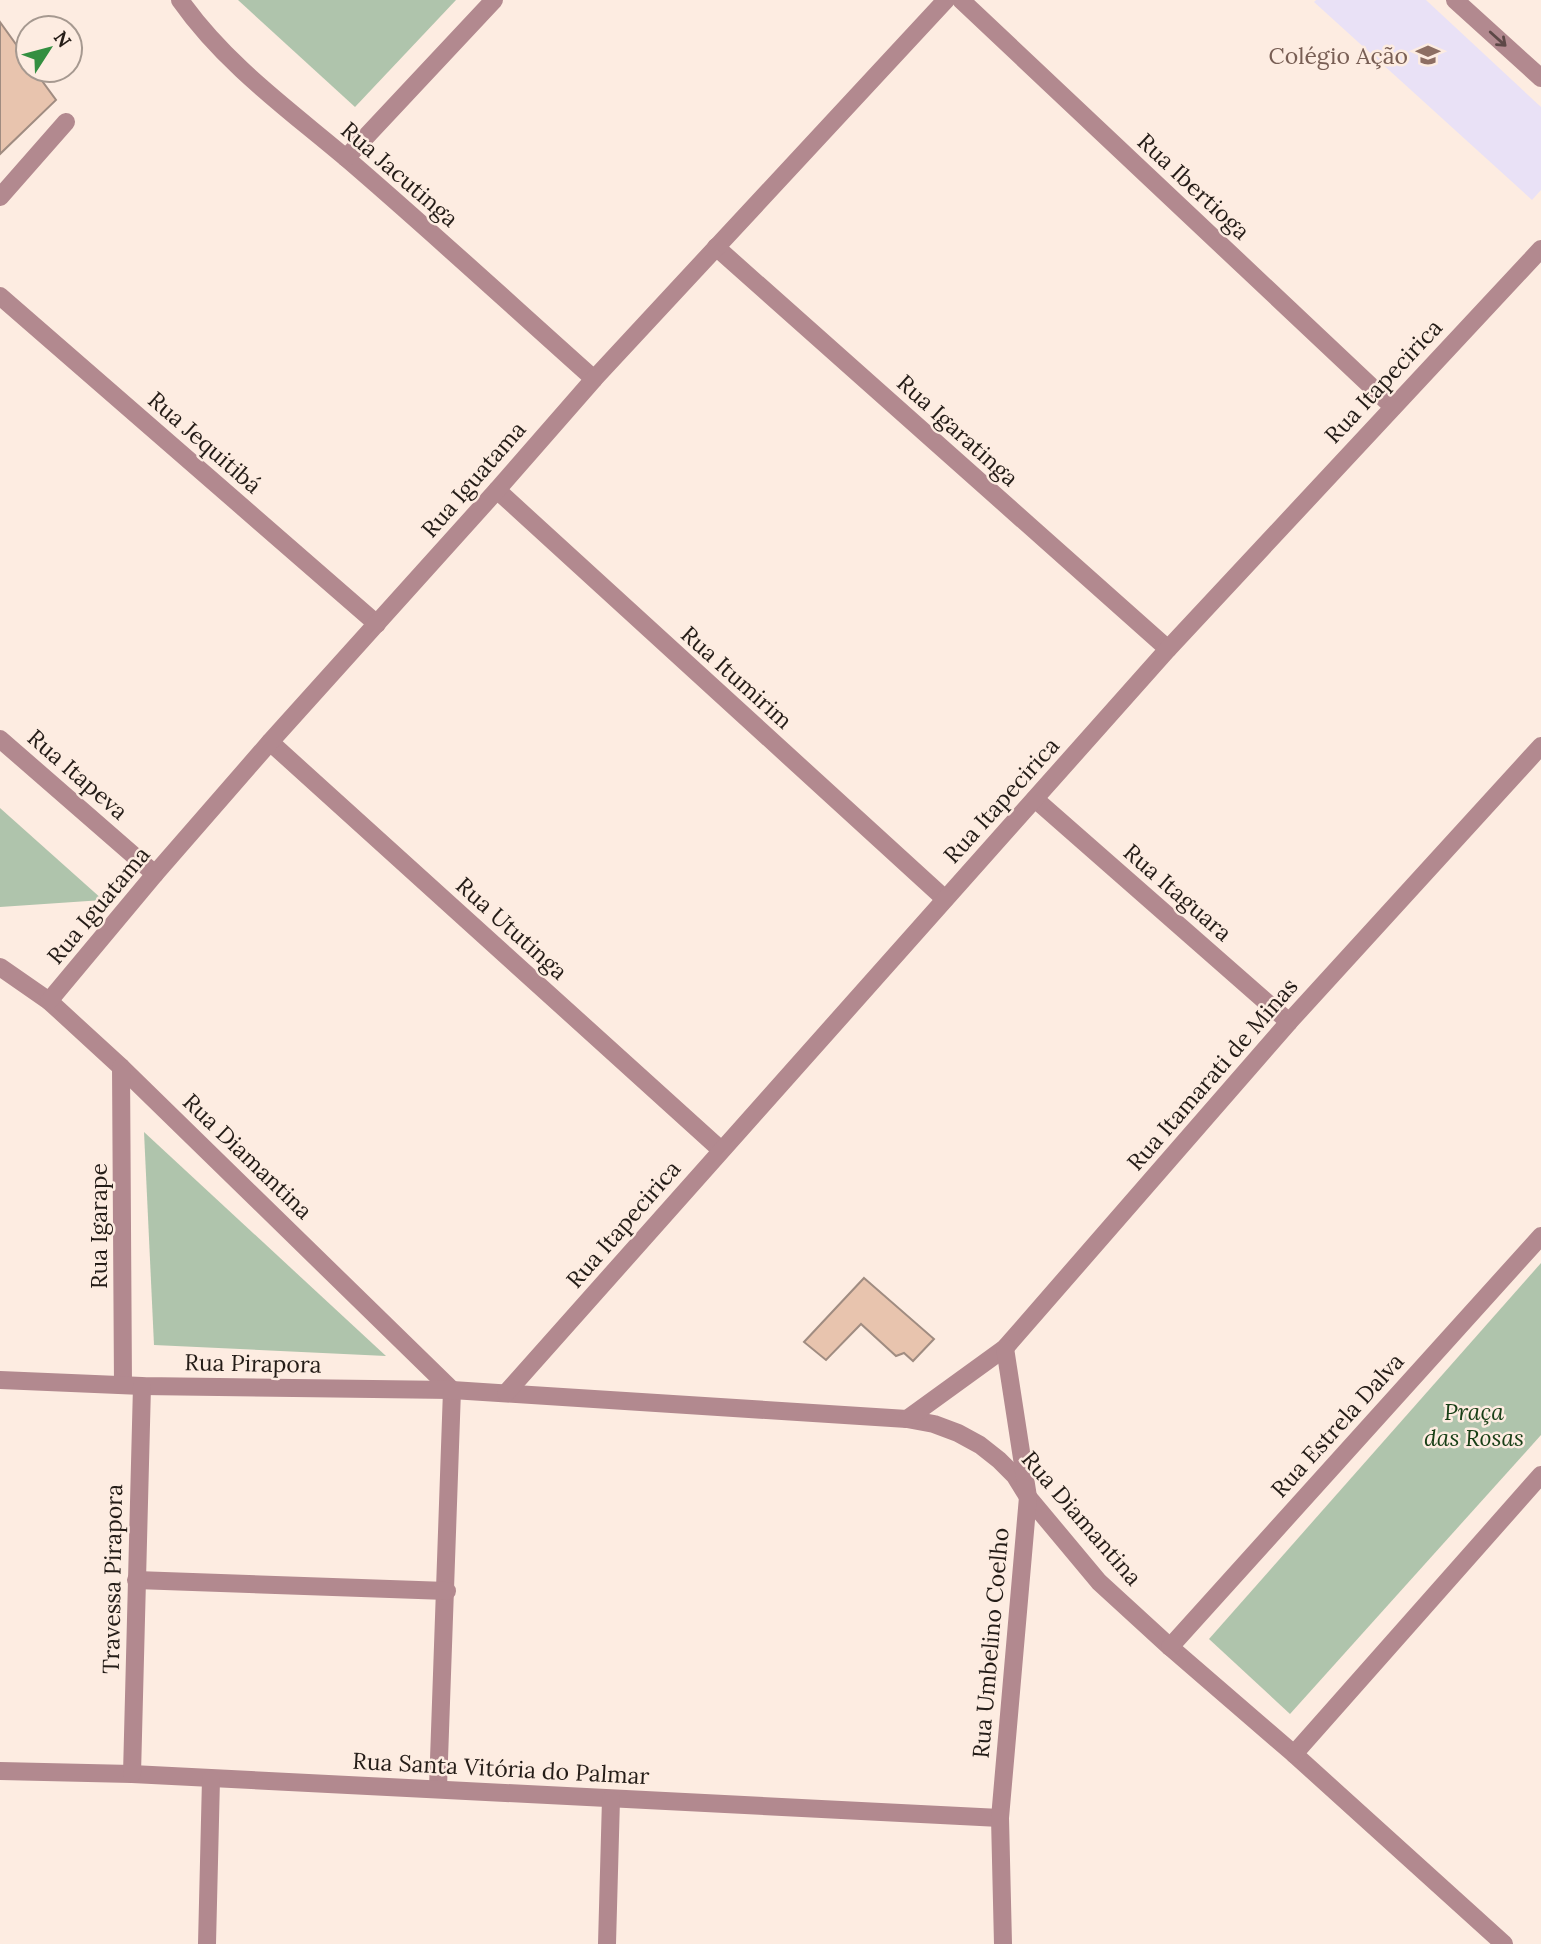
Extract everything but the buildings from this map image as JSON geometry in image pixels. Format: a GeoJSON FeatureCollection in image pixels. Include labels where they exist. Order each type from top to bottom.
{"type":"FeatureCollection","features":[{"type":"Feature","properties":{"kind":"street","name":"Rua Jacutinga"},"geometry":{"type":"LineString","coordinates":[[180,0],[208,34],[262,89],[346,158],[594,379]]}},
{"type":"Feature","properties":{"kind":"street"},"geometry":{"type":"LineString","coordinates":[[346,158],[494,0]]}},
{"type":"Feature","properties":{"kind":"street","name":"Rua Iguatama"},"geometry":{"type":"LineString","coordinates":[[49,1001],[270,742],[594,379],[946,0]]}},
{"type":"Feature","properties":{"kind":"street","name":"Rua Ibertioga"},"geometry":{"type":"LineString","coordinates":[[961,0],[1393,407]]}},
{"type":"Feature","properties":{"kind":"street"},"geometry":{"type":"LineString","coordinates":[[1455,0],[1541,78]]}},
{"type":"Feature","properties":{"kind":"street"},"geometry":{"type":"LineString","coordinates":[[0,197],[66,122]]}},
{"type":"Feature","properties":{"kind":"street","name":"Rua Igaratinga"},"geometry":{"type":"LineString","coordinates":[[716,247],[1168,649]]}},
{"type":"Feature","properties":{"kind":"street","name":"Rua Itapecirica"},"geometry":{"type":"LineString","coordinates":[[506,1393],[1168,649],[1541,249]]}},
{"type":"Feature","properties":{"kind":"street","name":"Rua Jequitibá"},"geometry":{"type":"LineString","coordinates":[[0,296],[377,624]]}},
{"type":"Feature","properties":{"kind":"street","name":"Rua Itumirim"},"geometry":{"type":"LineString","coordinates":[[496,490],[944,899]]}},
{"type":"Feature","properties":{"kind":"street","name":"Rua Itapeva"},"geometry":{"type":"LineString","coordinates":[[0,739],[155,874]]}},
{"type":"Feature","properties":{"kind":"street","name":"Rua Ututinga"},"geometry":{"type":"LineString","coordinates":[[270,742],[721,1150]]}},
{"type":"Feature","properties":{"kind":"street","name":"Rua Itamarati de Minas"},"geometry":{"type":"LineString","coordinates":[[907,1419],[1005,1348],[1289,1022],[1541,746]]}},
{"type":"Feature","properties":{"kind":"street","name":"Rua Itaguara"},"geometry":{"type":"LineString","coordinates":[[1035,799],[1289,1022]]}},
{"type":"Feature","properties":{"kind":"street","name":"Rua Diamantina"},"geometry":{"type":"LineString","coordinates":[[0,968],[49,1001],[121,1067],[452,1390]]}},
{"type":"Feature","properties":{"kind":"street","name":"Rua Igarape"},"geometry":{"type":"LineString","coordinates":[[121,1067],[123,1385]]}},
{"type":"Feature","properties":{"kind":"street","name":"Rua Estrela Dalva"},"geometry":{"type":"LineString","coordinates":[[1170,1647],[1541,1236]]}},
{"type":"Feature","properties":{"kind":"street","name":"Rua Umbelino Coelho"},"geometry":{"type":"LineString","coordinates":[[1003,1944],[1000,1818],[1028,1497],[1005,1348]]}},
{"type":"Feature","properties":{"kind":"street","name":"Rua Pirapora"},"geometry":{"type":"LineString","coordinates":[[0,1380],[142,1386],[506,1393]]}},
{"type":"Feature","properties":{"kind":"street","name":"Travessa Pirapora"},"geometry":{"type":"LineString","coordinates":[[132,1774],[142,1386]]}},
{"type":"Feature","properties":{"kind":"street"},"geometry":{"type":"LineString","coordinates":[[438,1788],[452,1390]]}},
{"type":"Feature","properties":{"kind":"street","name":"Rua Diamantina"},"geometry":{"type":"LineString","coordinates":[[506,1393],[907,1419],[934,1424],[980,1445],[1015,1476],[1028,1497],[1099,1581],[1504,1944]]}},
{"type":"Feature","properties":{"kind":"street"},"geometry":{"type":"LineString","coordinates":[[1294,1754],[1541,1475]]}},
{"type":"Feature","properties":{"kind":"street"},"geometry":{"type":"LineString","coordinates":[[136,1580],[447,1591]]}},
{"type":"Feature","properties":{"kind":"street","name":"Rua Santa Vitória do Palmar"},"geometry":{"type":"LineString","coordinates":[[0,1771],[132,1774],[438,1788],[1000,1818]]}},
{"type":"Feature","properties":{"kind":"street"},"geometry":{"type":"LineString","coordinates":[[207,1944],[211,1779]]}},
{"type":"Feature","properties":{"kind":"street"},"geometry":{"type":"LineString","coordinates":[[607,1944],[611,1799]]}},
{"type":"Feature","properties":{"kind":"shaded area","name":"Colégio Ação"},"geometry":{"type":"Polygon","coordinates":[[[1426,0],[1541,107],[1541,190],[1532,200],[1314,2],[1426,0]]]}},
{"type":"Feature","properties":{"kind":"green space"},"geometry":{"type":"Polygon","coordinates":[[[238,0],[456,0],[355,107],[238,0]]]}},
{"type":"Feature","properties":{"kind":"green space"},"geometry":{"type":"Polygon","coordinates":[[[0,808],[103,900],[0,907],[0,808]]]}},
{"type":"Feature","properties":{"kind":"green space"},"geometry":{"type":"Polygon","coordinates":[[[144,1132],[386,1356],[154,1345],[144,1132]]]}},
{"type":"Feature","properties":{"kind":"green space","name":"Praça das Rosas"},"geometry":{"type":"Polygon","coordinates":[[[1541,1263],[1541,1435],[1290,1714],[1209,1639],[1541,1263]]]}},
{"type":"Feature","properties":{"kind":"place","name":"Colégio Ação"},"geometry":{"type":"Point","coordinates":[1428,55]}}]}
